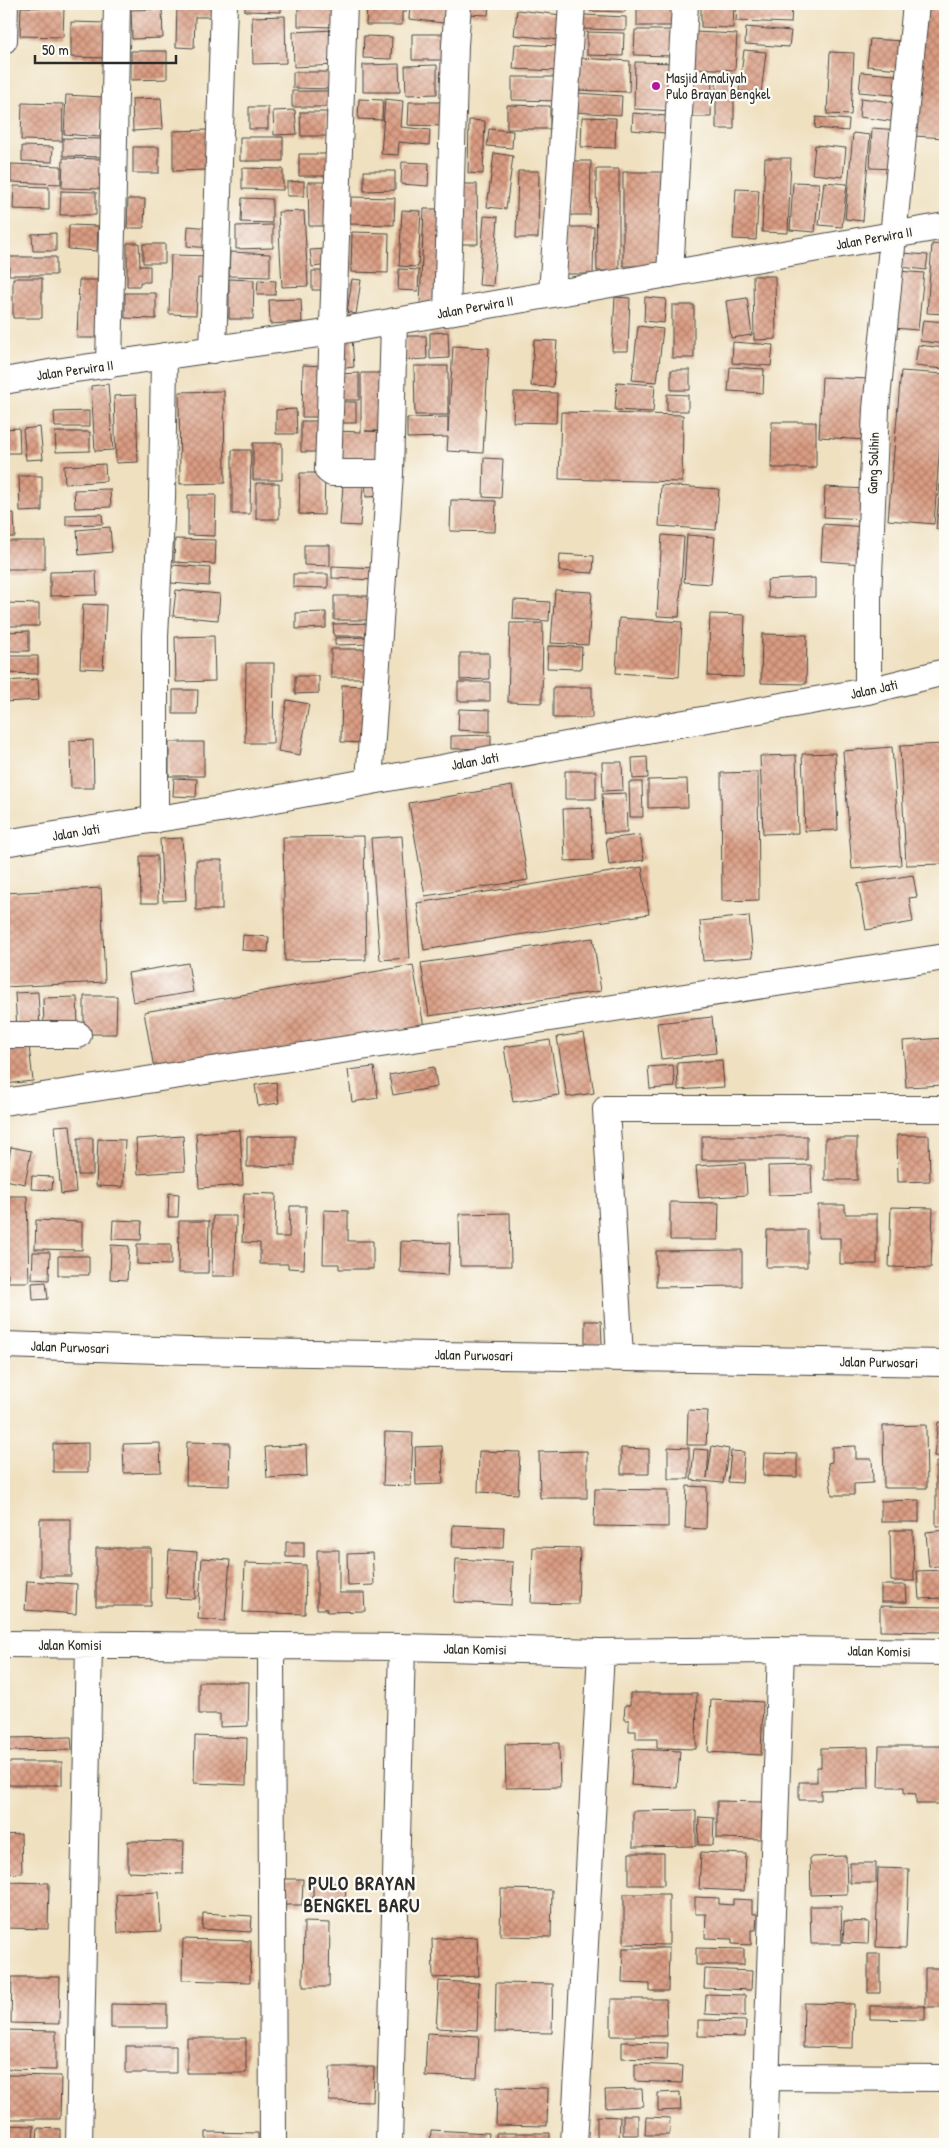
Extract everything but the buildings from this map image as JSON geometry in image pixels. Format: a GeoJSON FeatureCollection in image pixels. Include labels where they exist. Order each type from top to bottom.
{"type":"FeatureCollection","features":[{"type":"Feature","properties":{"kind":"street"},"geometry":{"type":"LineString","coordinates":[[4,40],[5,4]]}},
{"type":"Feature","properties":{"kind":"street"},"geometry":{"type":"LineString","coordinates":[[109,365],[117,4]]}},
{"type":"Feature","properties":{"kind":"street"},"geometry":{"type":"LineString","coordinates":[[213,350],[224,4]]}},
{"type":"Feature","properties":{"kind":"street"},"geometry":{"type":"LineString","coordinates":[[344,4],[328,470],[332,474],[390,474]]}},
{"type":"Feature","properties":{"kind":"street"},"geometry":{"type":"LineString","coordinates":[[447,313],[455,45],[458,4]]}},
{"type":"Feature","properties":{"kind":"street"},"geometry":{"type":"LineString","coordinates":[[552,293],[572,4]]}},
{"type":"Feature","properties":{"kind":"street"},"geometry":{"type":"LineString","coordinates":[[670,274],[685,4]]}},
{"type":"Feature","properties":{"kind":"street","name":"Gang Solihin"},"geometry":{"type":"LineString","coordinates":[[868,691],[868,599],[876,409],[916,4]]}},
{"type":"Feature","properties":{"kind":"street","name":"Jalan Perwira II"},"geometry":{"type":"LineString","coordinates":[[4,381],[54,372],[333,332],[945,226]]}},
{"type":"Feature","properties":{"kind":"street"},"geometry":{"type":"LineString","coordinates":[[370,781],[390,474],[394,321]]}},
{"type":"Feature","properties":{"kind":"street"},"geometry":{"type":"LineString","coordinates":[[155,820],[155,636],[162,499],[164,356]]}},
{"type":"Feature","properties":{"kind":"street","name":"Jalan Jati"},"geometry":{"type":"LineString","coordinates":[[4,843],[155,820],[868,691],[945,672]]}},
{"type":"Feature","properties":{"kind":"street"},"geometry":{"type":"LineString","coordinates":[[4,1102],[945,957]]}},
{"type":"Feature","properties":{"kind":"street"},"geometry":{"type":"LineString","coordinates":[[4,1035],[78,1035]]}},
{"type":"Feature","properties":{"kind":"street"},"geometry":{"type":"LineString","coordinates":[[620,1357],[606,1109],[945,1109]]}},
{"type":"Feature","properties":{"kind":"street","name":"Jalan Purwosari"},"geometry":{"type":"LineString","coordinates":[[4,1345],[189,1351],[945,1363]]}},
{"type":"Feature","properties":{"kind":"street","name":"Jalan Komisi"},"geometry":{"type":"LineString","coordinates":[[4,1644],[402,1647],[601,1652],[781,1650],[945,1652]]}},
{"type":"Feature","properties":{"kind":"street"},"geometry":{"type":"LineString","coordinates":[[79,2144],[89,1645]]}},
{"type":"Feature","properties":{"kind":"street"},"geometry":{"type":"LineString","coordinates":[[271,1646],[273,2144]]}},
{"type":"Feature","properties":{"kind":"street"},"geometry":{"type":"LineString","coordinates":[[389,2144],[402,1647]]}},
{"type":"Feature","properties":{"kind":"street"},"geometry":{"type":"LineString","coordinates":[[764,2144],[781,1650]]}},
{"type":"Feature","properties":{"kind":"street"},"geometry":{"type":"LineString","coordinates":[[574,2144],[601,1652]]}},
{"type":"Feature","properties":{"kind":"street"},"geometry":{"type":"LineString","coordinates":[[766,2077],[945,2078]]}},
{"type":"Feature","properties":{"kind":"place","name":"Masjid Amaliyah Pulo Brayan Bengkel"},"geometry":{"type":"Point","coordinates":[656,86]}},
{"type":"Feature","properties":{"kind":"district","name":"PULO BRAYAN BENGKEL BARU"},"geometry":{"type":"Point","coordinates":[362,1894]}}]}
